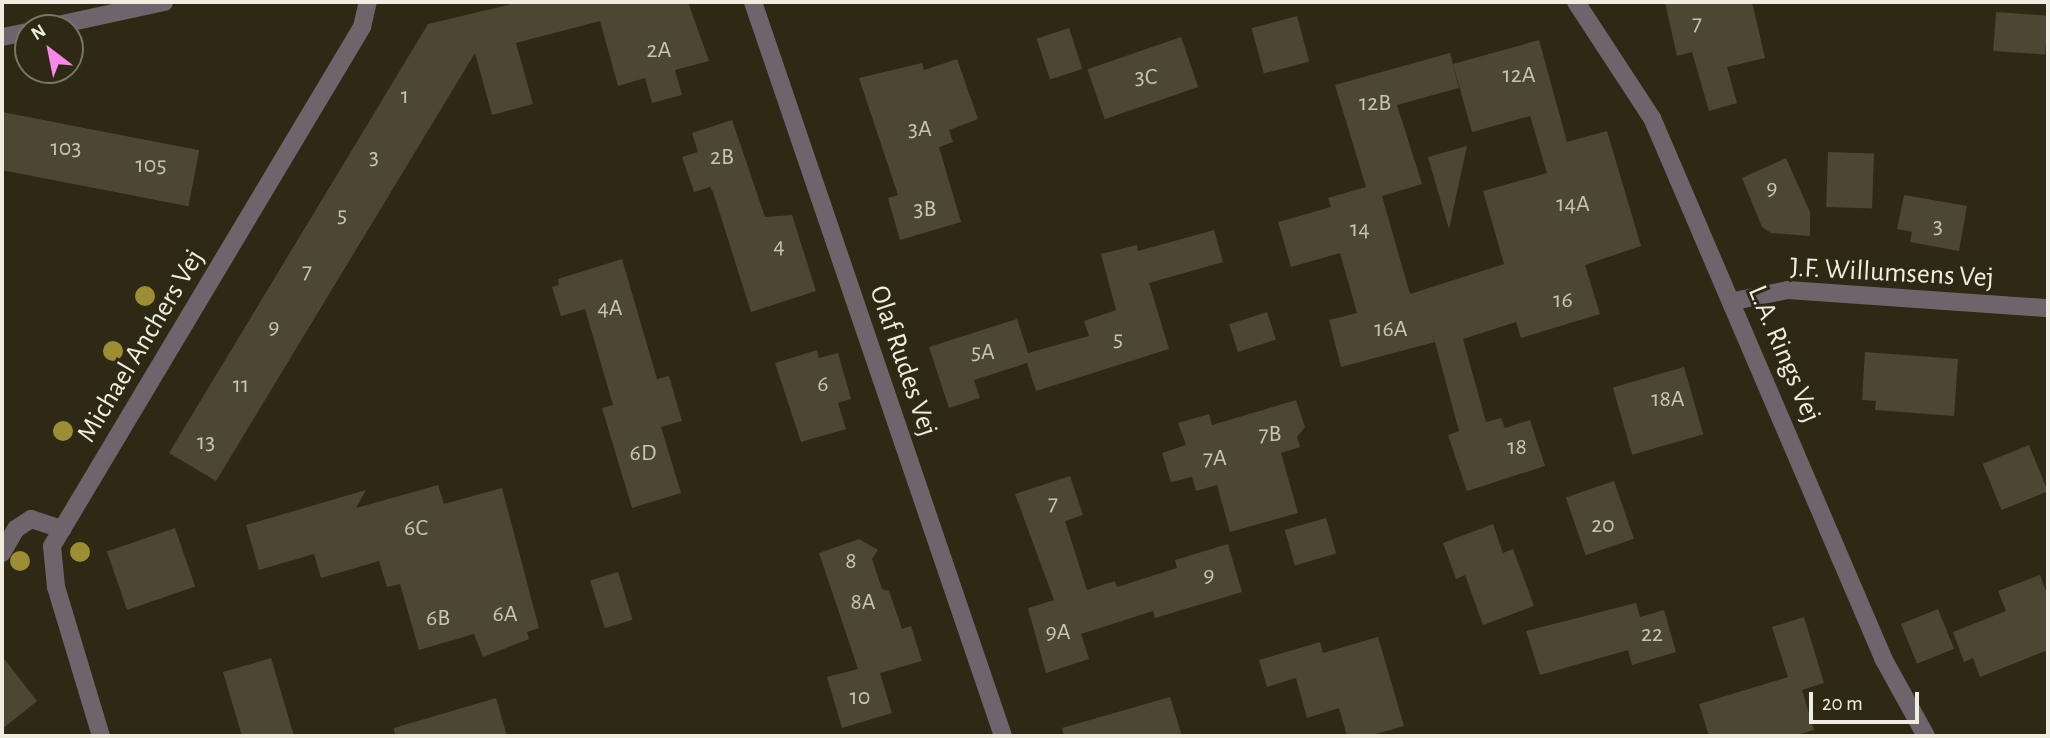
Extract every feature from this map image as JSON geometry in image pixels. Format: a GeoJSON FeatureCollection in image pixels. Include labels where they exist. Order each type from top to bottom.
{"type":"FeatureCollection","features":[{"type":"Feature","properties":{"kind":"street"},"geometry":{"type":"LineString","coordinates":[[84,19],[164,2]]}},
{"type":"Feature","properties":{"kind":"street","name":"Michael Anchers Vej"},"geometry":{"type":"LineString","coordinates":[[101,736],[56,587],[52,546],[362,27],[368,2]]}},
{"type":"Feature","properties":{"kind":"street","name":"Olaf Rudes Vej"},"geometry":{"type":"LineString","coordinates":[[753,2],[1003,736]]}},
{"type":"Feature","properties":{"kind":"street","name":"L.A. Rings Vej"},"geometry":{"type":"LineString","coordinates":[[1576,2],[1652,118],[1734,300],[1884,660],[1926,736]]}},
{"type":"Feature","properties":{"kind":"street","name":"J.F. Willumsens Vej"},"geometry":{"type":"LineString","coordinates":[[1734,300],[1788,290],[2048,309]]}},
{"type":"Feature","properties":{"kind":"street"},"geometry":{"type":"LineString","coordinates":[[2,553],[16,529],[31,519],[62,529]]}},
{"type":"Feature","properties":{"kind":"building"},"geometry":{"type":"Polygon","coordinates":[[[520,2],[688,2],[709,61],[675,70],[682,95],[652,103],[645,78],[618,86],[600,21],[516,43],[533,104],[492,115],[475,53],[216,481],[169,453],[428,24],[520,2]]]}},
{"type":"Feature","properties":{"kind":"building"},"geometry":{"type":"Polygon","coordinates":[[[1665,2],[1752,2],[1765,58],[1727,67],[1737,103],[1709,111],[1692,52],[1677,56],[1665,2]]]}},
{"type":"Feature","properties":{"kind":"building"},"geometry":{"type":"Polygon","coordinates":[[[1996,12],[2048,16],[2045,55],[1993,51],[1996,12]]]}},
{"type":"Feature","properties":{"kind":"building"},"geometry":{"type":"Polygon","coordinates":[[[1297,16],[1309,61],[1264,74],[1252,28],[1297,16]]]}},
{"type":"Feature","properties":{"kind":"building"},"geometry":{"type":"Polygon","coordinates":[[[1069,28],[1082,69],[1050,79],[1037,39],[1069,28]]]}},
{"type":"Feature","properties":{"kind":"building"},"geometry":{"type":"Polygon","coordinates":[[[1181,37],[1198,87],[1105,119],[1087,69],[1181,37]]]}},
{"type":"Feature","properties":{"kind":"building"},"geometry":{"type":"Polygon","coordinates":[[[1539,40],[1567,142],[1607,131],[1641,246],[1585,265],[1600,314],[1521,338],[1516,322],[1463,339],[1486,422],[1501,418],[1505,428],[1530,420],[1545,466],[1467,491],[1448,435],[1459,431],[1435,342],[1341,367],[1329,320],[1357,313],[1340,253],[1291,267],[1278,222],[1331,207],[1328,198],[1366,187],[1335,85],[1450,53],[1459,88],[1397,105],[1422,184],[1382,196],[1410,294],[1504,264],[1483,191],[1547,173],[1530,116],[1472,132],[1453,64],[1539,40]]]}},
{"type":"Feature","properties":{"kind":"building"},"geometry":{"type":"Polygon","coordinates":[[[957,59],[978,119],[949,130],[953,142],[939,147],[961,222],[900,240],[888,198],[898,195],[859,78],[922,63],[924,70],[957,59]]]}},
{"type":"Feature","properties":{"kind":"building"},"geometry":{"type":"Polygon","coordinates":[[[2,112],[199,150],[188,206],[2,170],[2,112]]]}},
{"type":"Feature","properties":{"kind":"building"},"geometry":{"type":"Polygon","coordinates":[[[732,120],[765,217],[792,215],[816,291],[751,312],[713,192],[710,187],[694,192],[682,157],[698,152],[692,133],[732,120]]]}},
{"type":"Feature","properties":{"kind":"building"},"geometry":{"type":"Polygon","coordinates":[[[1467,146],[1449,229],[1428,157],[1467,146]]]}},
{"type":"Feature","properties":{"kind":"building"},"geometry":{"type":"Polygon","coordinates":[[[1828,152],[1874,154],[1872,209],[1826,207],[1828,152]]]}},
{"type":"Feature","properties":{"kind":"building"},"geometry":{"type":"Polygon","coordinates":[[[1786,158],[1810,212],[1810,236],[1771,233],[1762,227],[1742,178],[1786,158]]]}},
{"type":"Feature","properties":{"kind":"building"},"geometry":{"type":"Polygon","coordinates":[[[1904,195],[1967,206],[1959,251],[1910,242],[1912,232],[1897,229],[1904,195]]]}},
{"type":"Feature","properties":{"kind":"building"},"geometry":{"type":"Polygon","coordinates":[[[1214,230],[1223,262],[1149,283],[1169,349],[1036,391],[1027,363],[974,380],[980,398],[949,408],[929,347],[1017,319],[1028,353],[1089,336],[1084,321],[1116,310],[1101,254],[1137,245],[1138,251],[1214,230]]]}},
{"type":"Feature","properties":{"kind":"building"},"geometry":{"type":"Polygon","coordinates":[[[622,259],[657,379],[669,376],[682,421],[661,427],[681,493],[632,508],[602,408],[613,405],[585,309],[561,316],[552,287],[559,285],[558,279],[622,259]]]}},
{"type":"Feature","properties":{"kind":"building"},"geometry":{"type":"Polygon","coordinates":[[[1267,312],[1276,340],[1238,352],[1229,324],[1267,312]]]}},
{"type":"Feature","properties":{"kind":"building"},"geometry":{"type":"Polygon","coordinates":[[[817,350],[819,358],[838,353],[851,399],[838,403],[846,429],[801,442],[775,363],[817,350]]]}},
{"type":"Feature","properties":{"kind":"building"},"geometry":{"type":"Polygon","coordinates":[[[1865,352],[1958,359],[1954,416],[1875,410],[1876,401],[1862,400],[1865,352]]]}},
{"type":"Feature","properties":{"kind":"building"},"geometry":{"type":"Polygon","coordinates":[[[1684,367],[1703,434],[1632,455],[1613,387],[1684,367]]]}},
{"type":"Feature","properties":{"kind":"building"},"geometry":{"type":"Polygon","coordinates":[[[1296,400],[1305,427],[1297,437],[1300,447],[1281,453],[1298,513],[1230,532],[1217,485],[1196,491],[1192,477],[1171,482],[1162,453],[1186,445],[1178,423],[1209,414],[1212,425],[1296,400]]]}},
{"type":"Feature","properties":{"kind":"building"},"geometry":{"type":"Polygon","coordinates":[[[2029,445],[2048,491],[2001,510],[1983,464],[2029,445]]]}},
{"type":"Feature","properties":{"kind":"building"},"geometry":{"type":"Polygon","coordinates":[[[1070,476],[1083,515],[1065,521],[1087,590],[1115,581],[1117,587],[1177,568],[1175,560],[1228,544],[1242,592],[1155,618],[1153,611],[1081,634],[1089,659],[1046,673],[1028,608],[1054,600],[1015,494],[1070,476]]]}},
{"type":"Feature","properties":{"kind":"building"},"geometry":{"type":"Polygon","coordinates":[[[1614,481],[1634,539],[1586,555],[1566,498],[1614,481]]]}},
{"type":"Feature","properties":{"kind":"building"},"geometry":{"type":"Polygon","coordinates":[[[438,485],[444,504],[502,488],[539,628],[527,632],[529,639],[483,657],[474,634],[419,650],[400,584],[387,587],[379,561],[321,578],[314,554],[259,570],[246,525],[366,490],[356,508],[438,485]]]}},
{"type":"Feature","properties":{"kind":"building"},"geometry":{"type":"Polygon","coordinates":[[[1326,518],[1336,554],[1295,565],[1285,530],[1326,518]]]}},
{"type":"Feature","properties":{"kind":"building"},"geometry":{"type":"Polygon","coordinates":[[[1493,524],[1503,553],[1513,549],[1534,606],[1483,625],[1465,575],[1456,579],[1443,543],[1493,524]]]}},
{"type":"Feature","properties":{"kind":"building"},"geometry":{"type":"Polygon","coordinates":[[[175,528],[195,587],[127,610],[107,551],[175,528]]]}},
{"type":"Feature","properties":{"kind":"building"},"geometry":{"type":"Polygon","coordinates":[[[859,539],[878,550],[872,559],[882,589],[889,591],[902,629],[911,626],[922,661],[880,673],[892,713],[842,728],[827,677],[858,669],[819,553],[859,539]]]}},
{"type":"Feature","properties":{"kind":"building"},"geometry":{"type":"Polygon","coordinates":[[[618,572],[633,620],[605,628],[590,580],[618,572]]]}},
{"type":"Feature","properties":{"kind":"building"},"geometry":{"type":"Polygon","coordinates":[[[2040,575],[2048,596],[2048,650],[1980,677],[1973,658],[1964,662],[1953,632],[2006,611],[1998,591],[2040,575]]]}},
{"type":"Feature","properties":{"kind":"building"},"geometry":{"type":"Polygon","coordinates":[[[1636,603],[1640,617],[1664,610],[1676,652],[1632,665],[1628,650],[1540,675],[1526,631],[1636,603]]]}},
{"type":"Feature","properties":{"kind":"building"},"geometry":{"type":"Polygon","coordinates":[[[1938,609],[1954,649],[1917,664],[1901,624],[1938,609]]]}},
{"type":"Feature","properties":{"kind":"building"},"geometry":{"type":"Polygon","coordinates":[[[1804,617],[1824,683],[1802,690],[1814,730],[1794,736],[1709,736],[1699,704],[1788,677],[1772,627],[1804,617]]]}},
{"type":"Feature","properties":{"kind":"building"},"geometry":{"type":"Polygon","coordinates":[[[1378,637],[1404,726],[1369,736],[1347,736],[1339,708],[1307,718],[1296,678],[1267,687],[1259,660],[1320,642],[1323,653],[1378,637]]]}},
{"type":"Feature","properties":{"kind":"building"},"geometry":{"type":"Polygon","coordinates":[[[2,656],[37,701],[2,729],[2,656]]]}},
{"type":"Feature","properties":{"kind":"building"},"geometry":{"type":"Polygon","coordinates":[[[271,658],[294,736],[242,736],[223,672],[271,658]]]}},
{"type":"Feature","properties":{"kind":"building"},"geometry":{"type":"Polygon","coordinates":[[[1170,697],[1182,736],[1064,736],[1062,728],[1170,697]]]}},
{"type":"Feature","properties":{"kind":"building"},"geometry":{"type":"Polygon","coordinates":[[[496,698],[507,736],[395,736],[394,728],[496,698]]]}}]}
